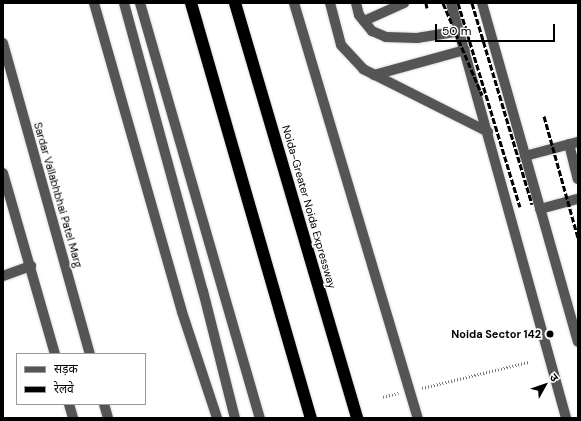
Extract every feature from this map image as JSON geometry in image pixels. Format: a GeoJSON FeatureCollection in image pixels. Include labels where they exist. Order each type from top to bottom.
{"type":"FeatureCollection","features":[{"type":"Feature","properties":{"kind":"highway"},"geometry":{"type":"LineString","coordinates":[[191,3],[311,418]]}},
{"type":"Feature","properties":{"kind":"highway","name":"Noida-Greater Noida Expressway"},"geometry":{"type":"LineString","coordinates":[[235,3],[357,418]]}},
{"type":"Feature","properties":{"kind":"street"},"geometry":{"type":"LineString","coordinates":[[94,3],[182,312],[217,418]]}},
{"type":"Feature","properties":{"kind":"street"},"geometry":{"type":"LineString","coordinates":[[124,3],[203,291],[235,418]]}},
{"type":"Feature","properties":{"kind":"street"},"geometry":{"type":"LineString","coordinates":[[140,3],[260,418]]}},
{"type":"Feature","properties":{"kind":"street"},"geometry":{"type":"LineString","coordinates":[[294,3],[411,390],[418,418]]}},
{"type":"Feature","properties":{"kind":"street"},"geometry":{"type":"LineString","coordinates":[[330,3],[341,45],[363,69],[488,132]]}},
{"type":"Feature","properties":{"kind":"street"},"geometry":{"type":"LineString","coordinates":[[356,3],[359,15],[372,31],[386,37],[417,38],[460,31]]}},
{"type":"Feature","properties":{"kind":"street"},"geometry":{"type":"LineString","coordinates":[[364,21],[404,3]]}},
{"type":"Feature","properties":{"kind":"street"},"geometry":{"type":"LineString","coordinates":[[451,3],[488,132],[566,418]]}},
{"type":"Feature","properties":{"kind":"street"},"geometry":{"type":"LineString","coordinates":[[482,3],[578,342]]}},
{"type":"Feature","properties":{"kind":"street","name":"Sardar Vallabhbhai Patel Marg"},"geometry":{"type":"LineString","coordinates":[[3,43],[90,353]]}},
{"type":"Feature","properties":{"kind":"street"},"geometry":{"type":"LineString","coordinates":[[374,75],[465,50]]}},
{"type":"Feature","properties":{"kind":"street"},"geometry":{"type":"LineString","coordinates":[[525,156],[574,143],[578,178]]}},
{"type":"Feature","properties":{"kind":"street"},"geometry":{"type":"LineString","coordinates":[[3,173],[31,266],[55,353]]}},
{"type":"Feature","properties":{"kind":"street"},"geometry":{"type":"LineString","coordinates":[[540,209],[578,199]]}},
{"type":"Feature","properties":{"kind":"street"},"geometry":{"type":"LineString","coordinates":[[3,276],[31,266]]}},
{"type":"Feature","properties":{"kind":"street"},"geometry":{"type":"LineString","coordinates":[[69,405],[73,418]]}},
{"type":"Feature","properties":{"kind":"street"},"geometry":{"type":"LineString","coordinates":[[104,405],[108,418]]}},
{"type":"Feature","properties":{"kind":"path"},"geometry":{"type":"LineString","coordinates":[[383,397],[529,362]]}},
{"type":"Feature","properties":{"kind":"railway"},"geometry":{"type":"LineString","coordinates":[[426,3],[427,8]]}},
{"type":"Feature","properties":{"kind":"railway"},"geometry":{"type":"LineString","coordinates":[[443,3],[482,95]]}},
{"type":"Feature","properties":{"kind":"railway"},"geometry":{"type":"LineString","coordinates":[[458,3],[520,207]]}},
{"type":"Feature","properties":{"kind":"railway"},"geometry":{"type":"LineString","coordinates":[[472,3],[532,204]]}},
{"type":"Feature","properties":{"kind":"railway"},"geometry":{"type":"LineString","coordinates":[[544,116],[578,238]]}},
{"type":"Feature","properties":{"kind":"place","name":"Noida Sector 142"},"geometry":{"type":"Point","coordinates":[550,334]}}]}
